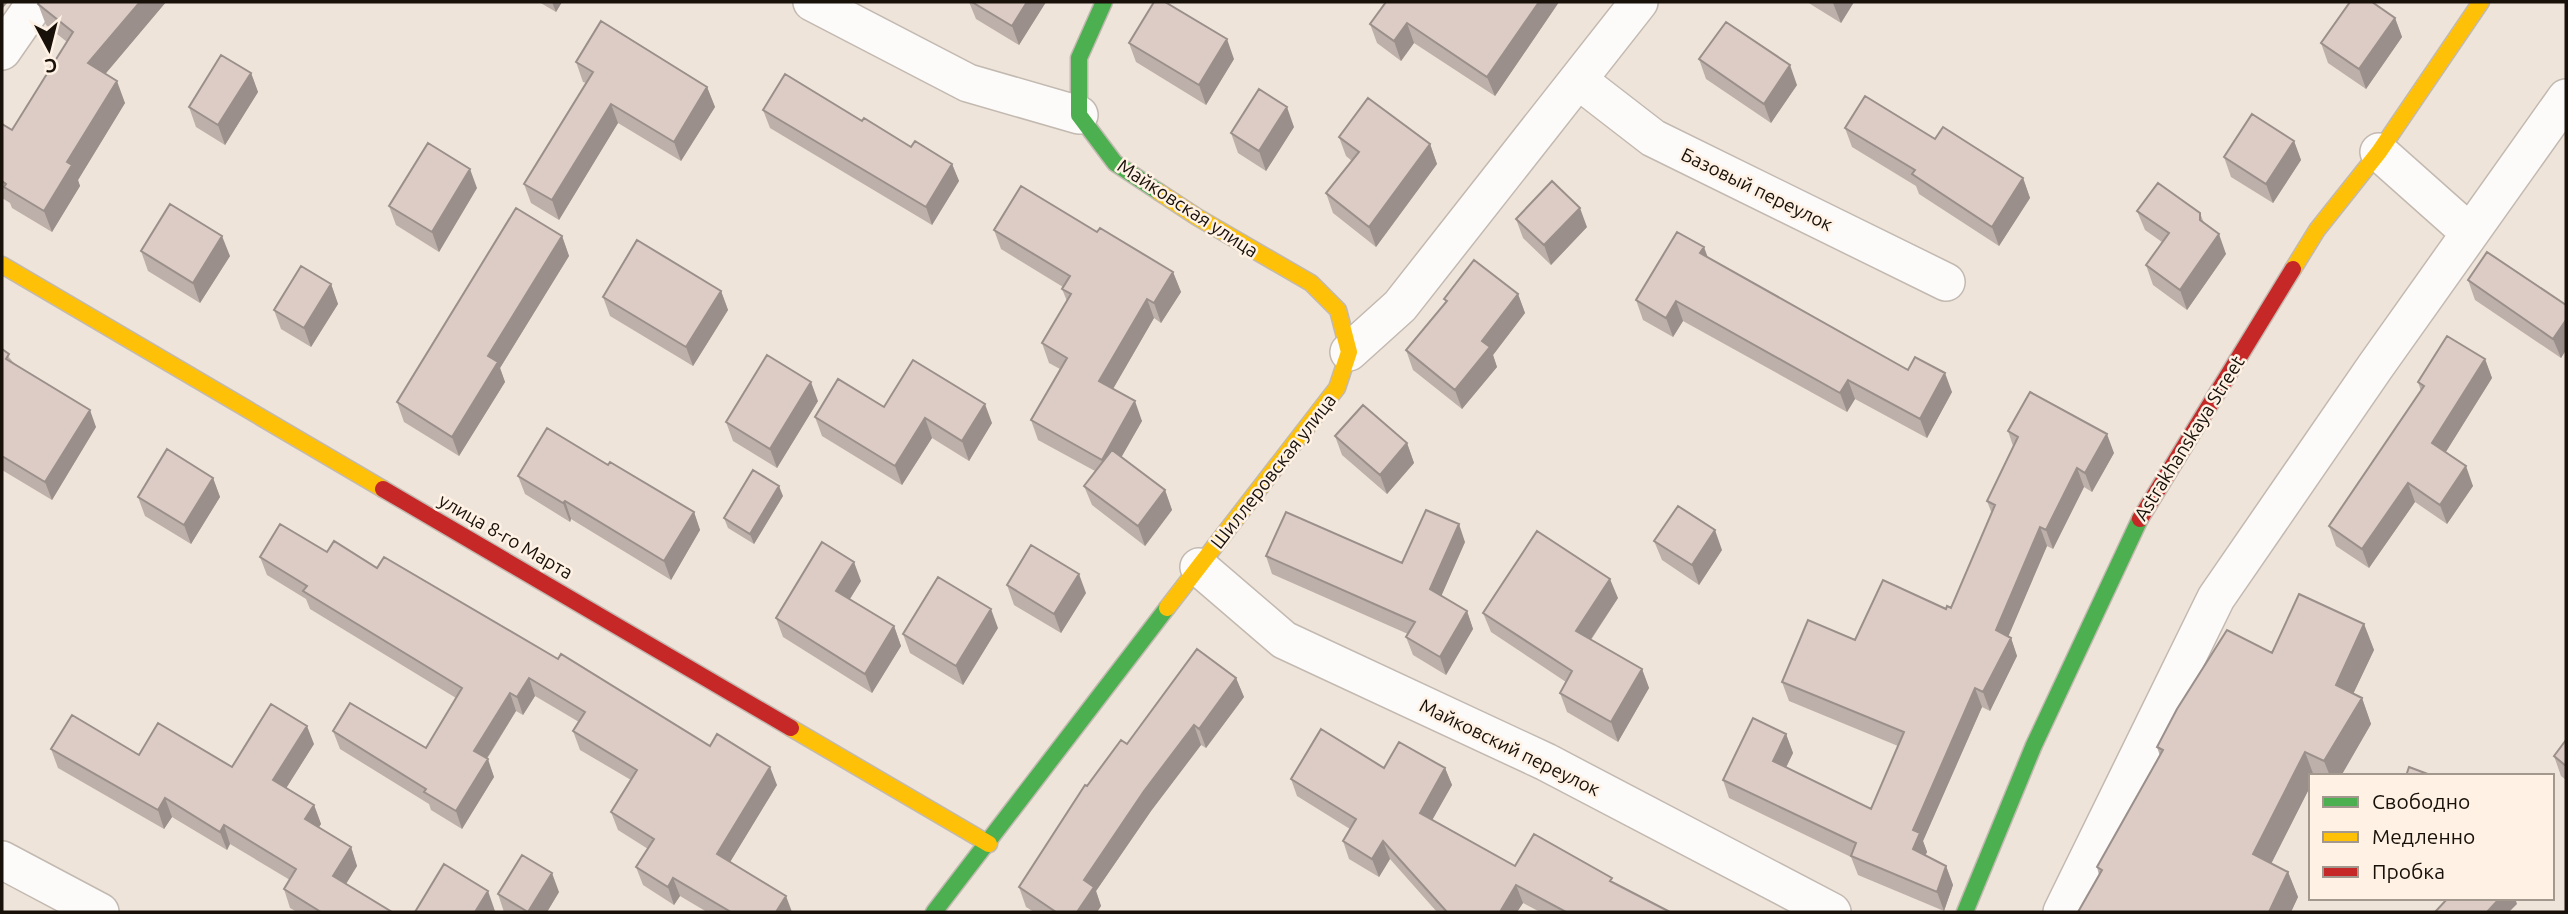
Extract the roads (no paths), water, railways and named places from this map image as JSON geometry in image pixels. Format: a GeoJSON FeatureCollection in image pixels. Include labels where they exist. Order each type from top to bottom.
{"type":"FeatureCollection","features":[{"type":"Feature","properties":{"kind":"street"},"geometry":{"type":"LineString","coordinates":[[2,51],[36,2]]}},
{"type":"Feature","properties":{"kind":"street"},"geometry":{"type":"LineString","coordinates":[[812,2],[968,83],[1079,116],[1079,58],[1104,2]]}},
{"type":"Feature","properties":{"kind":"street","name":"Шиллеровская улица"},"geometry":{"type":"LineString","coordinates":[[934,912],[989,844],[1337,388],[1349,352],[1400,306],[1639,2]]}},
{"type":"Feature","properties":{"kind":"street","name":"Astrakhanskaya Street"},"geometry":{"type":"LineString","coordinates":[[1965,912],[2034,745],[2132,532],[2317,230],[2379,152],[2481,2]]}},
{"type":"Feature","properties":{"kind":"street","name":"Базовый переулок"},"geometry":{"type":"LineString","coordinates":[[1578,80],[1653,138],[1947,282]]}},
{"type":"Feature","properties":{"kind":"street"},"geometry":{"type":"LineString","coordinates":[[2062,912],[2216,598],[2566,98]]}},
{"type":"Feature","properties":{"kind":"street","name":"Майковская улица"},"geometry":{"type":"LineString","coordinates":[[1079,116],[1115,163],[1197,218],[1311,283],[1338,310],[1349,352]]}},
{"type":"Feature","properties":{"kind":"street"},"geometry":{"type":"LineString","coordinates":[[2379,152],[2470,233]]}},
{"type":"Feature","properties":{"kind":"street","name":"улица 8-го Марта"},"geometry":{"type":"LineString","coordinates":[[2,265],[989,844]]}},
{"type":"Feature","properties":{"kind":"street","name":"Майковский переулок"},"geometry":{"type":"LineString","coordinates":[[1199,567],[1284,640],[1546,762],[1832,912]]}},
{"type":"Feature","properties":{"kind":"street"},"geometry":{"type":"LineString","coordinates":[[2,860],[100,912]]}}]}
